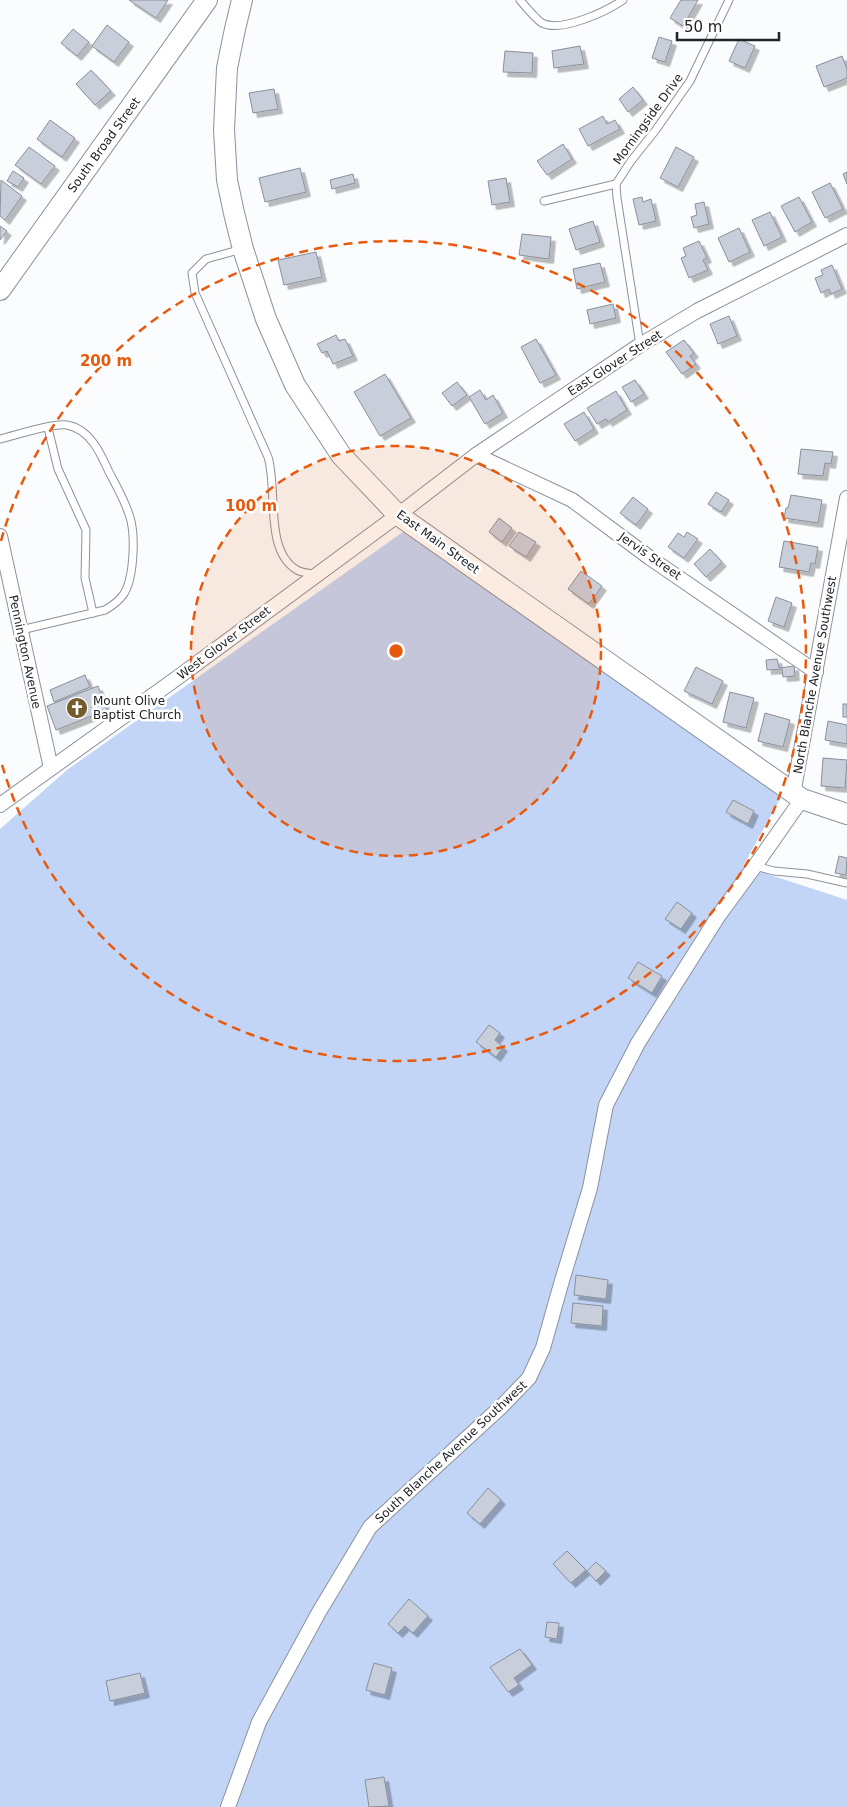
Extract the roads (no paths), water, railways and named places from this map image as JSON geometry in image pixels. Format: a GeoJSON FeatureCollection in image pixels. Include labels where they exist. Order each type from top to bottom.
{"type":"FeatureCollection","features":[{"type":"Feature","properties":{"kind":"main road","name":"South Broad Street"},"geometry":{"type":"LineString","coordinates":[[0,290],[208,0]]}},
{"type":"Feature","properties":{"kind":"main road","name":"East Main Street"},"geometry":{"type":"LineString","coordinates":[[236,3],[228,68],[224,130],[227,180],[234,213],[243,249],[266,319],[295,385],[341,455],[398,515],[798,796],[847,814]]}},
{"type":"Feature","properties":{"kind":"street","name":"East Glover Street"},"geometry":{"type":"LineString","coordinates":[[398,515],[476,455],[640,345],[697,311],[847,235]]}},
{"type":"Feature","properties":{"kind":"street","name":"Jervis Street"},"geometry":{"type":"LineString","coordinates":[[476,455],[572,500],[650,558],[816,672]]}},
{"type":"Feature","properties":{"kind":"street","name":"North Blanche Avenue Southwest"},"geometry":{"type":"LineString","coordinates":[[798,796],[816,672],[847,498]]}},
{"type":"Feature","properties":{"kind":"street","name":"West Glover Street"},"geometry":{"type":"LineString","coordinates":[[0,805],[177,678],[398,515]]}},
{"type":"Feature","properties":{"kind":"street","name":"Pennington Avenue"},"geometry":{"type":"LineString","coordinates":[[0,536],[51,768]]}},
{"type":"Feature","properties":{"kind":"street","name":"South Blanche Avenue Southwest"},"geometry":{"type":"LineString","coordinates":[[228,1807],[259,1722],[370,1527],[502,1406],[529,1378],[543,1348],[560,1284],[590,1188],[606,1105],[638,1043],[719,915],[755,866],[798,796]]}},
{"type":"Feature","properties":{"kind":"lane"},"geometry":{"type":"LineString","coordinates":[[524,2],[542,23],[558,25],[609,10],[624,0]]}},
{"type":"Feature","properties":{"kind":"lane","name":"Morningside Drive"},"geometry":{"type":"LineString","coordinates":[[640,345],[616,198],[616,184],[630,161],[655,131],[690,81],[729,0]]}},
{"type":"Feature","properties":{"kind":"lane"},"geometry":{"type":"LineString","coordinates":[[544,201],[616,184]]}},
{"type":"Feature","properties":{"kind":"lane"},"geometry":{"type":"LineString","coordinates":[[243,249],[206,259],[192,274],[195,293],[268,457],[272,474],[279,549],[285,560],[298,571],[316,575]]}},
{"type":"Feature","properties":{"kind":"lane"},"geometry":{"type":"LineString","coordinates":[[0,439],[48,428],[68,426],[80,431],[89,437],[99,450],[132,521],[133,556],[128,581],[124,594],[115,604],[105,610],[21,630]]}},
{"type":"Feature","properties":{"kind":"lane"},"geometry":{"type":"LineString","coordinates":[[48,428],[58,469],[86,530],[85,578],[92,613]]}},
{"type":"Feature","properties":{"kind":"lane"},"geometry":{"type":"LineString","coordinates":[[755,866],[774,872],[807,874],[847,883]]}},
{"type":"Feature","properties":{"kind":"place","name":"Mount Olive Baptist Church"},"geometry":{"type":"Point","coordinates":[77,708]}}]}
